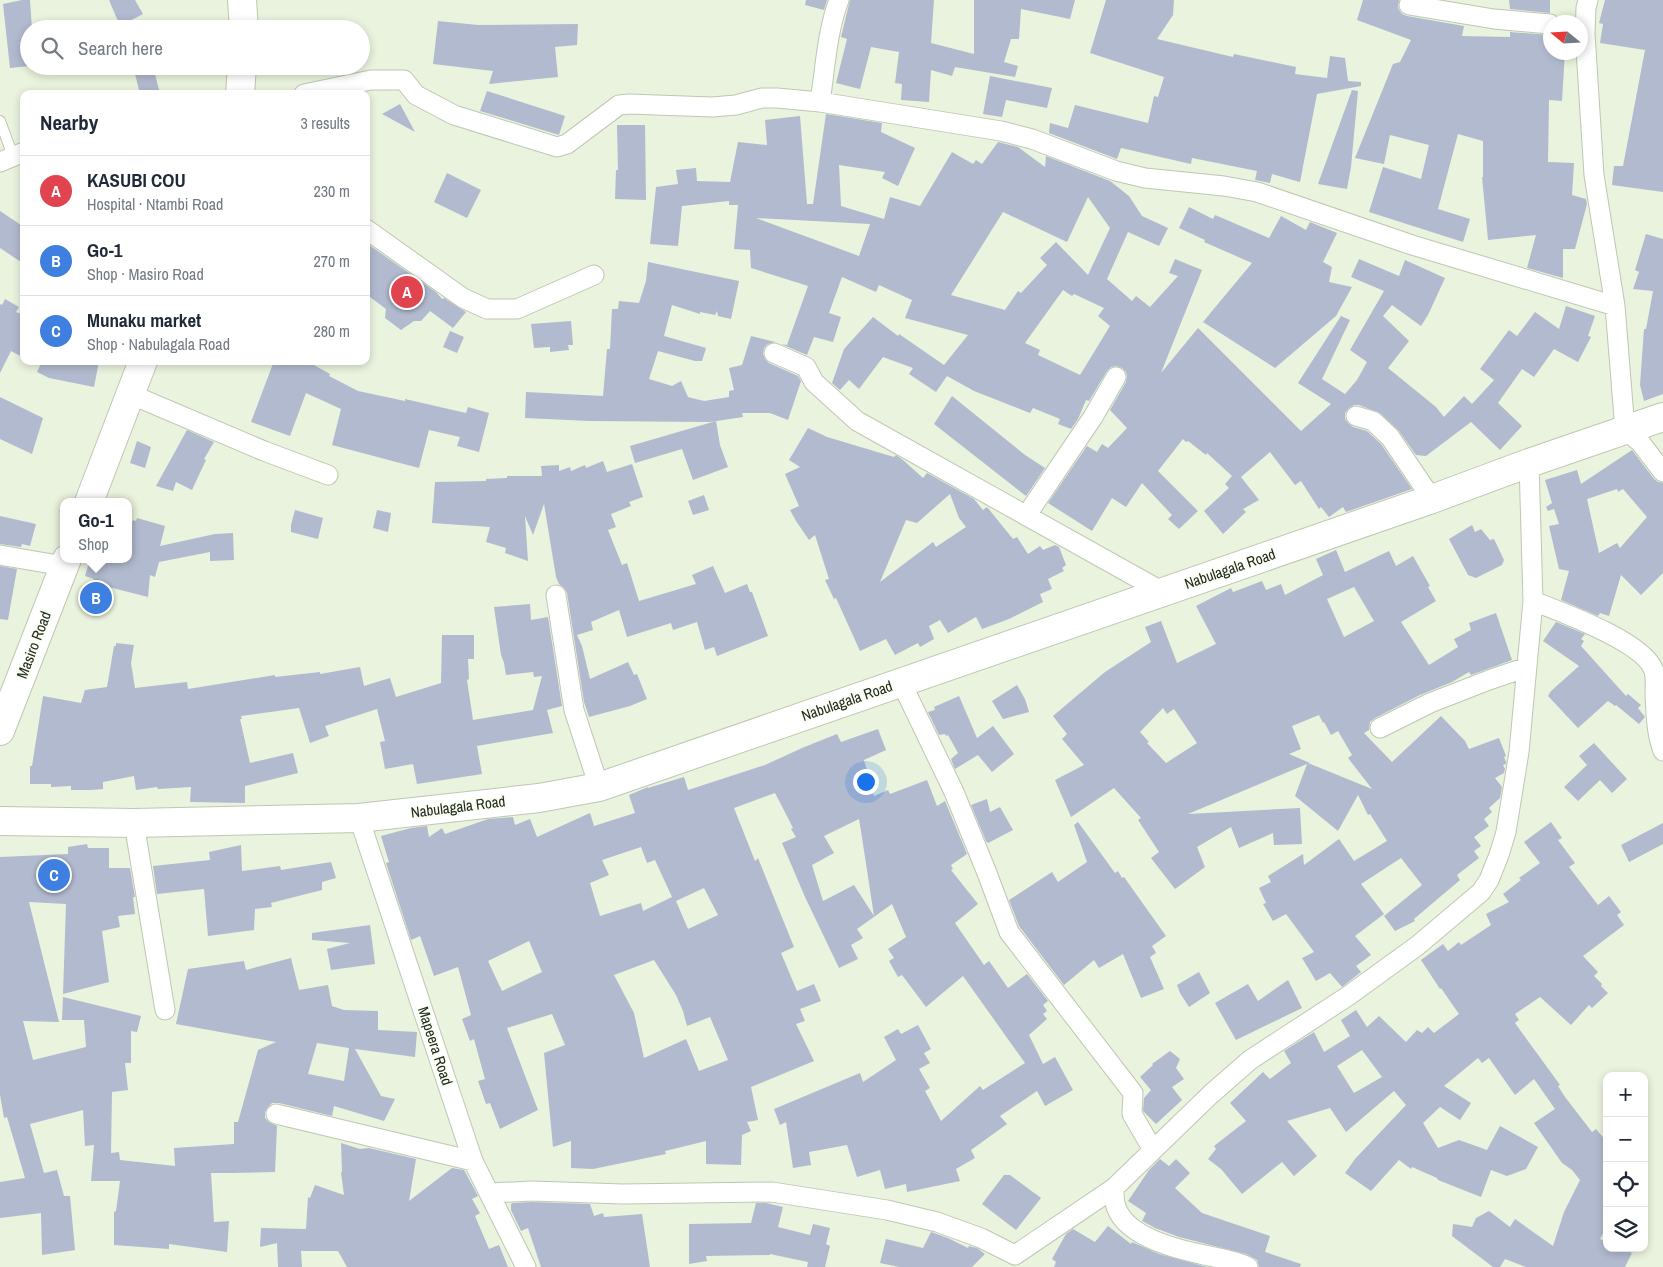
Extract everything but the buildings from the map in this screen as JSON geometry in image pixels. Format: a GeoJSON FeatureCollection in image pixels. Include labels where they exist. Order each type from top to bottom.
{"type":"FeatureCollection","features":[{"type":"Feature","properties":{"kind":"street"},"geometry":{"type":"LineString","coordinates":[[242,0],[243,20]]}},
{"type":"Feature","properties":{"kind":"street"},"geometry":{"type":"LineString","coordinates":[[820,102],[830,37],[839,0]]}},
{"type":"Feature","properties":{"kind":"street"},"geometry":{"type":"LineString","coordinates":[[1585,15],[1588,0]]}},
{"type":"Feature","properties":{"kind":"street"},"geometry":{"type":"LineString","coordinates":[[1409,5],[1494,19],[1543,23]]}},
{"type":"Feature","properties":{"kind":"street"},"geometry":{"type":"LineString","coordinates":[[1586,60],[1594,175],[1615,306],[1625,430],[1640,442],[1663,472]]}},
{"type":"Feature","properties":{"kind":"street"},"geometry":{"type":"LineString","coordinates":[[240,90],[241,75]]}},
{"type":"Feature","properties":{"kind":"street"},"geometry":{"type":"LineString","coordinates":[[323,90],[371,80],[404,80],[416,95],[454,115],[557,146],[567,144],[619,105],[736,106],[762,98],[820,102],[1001,131],[1032,139],[1116,171],[1145,178],[1224,186],[1257,192],[1412,245],[1615,306]]}},
{"type":"Feature","properties":{"kind":"street"},"geometry":{"type":"LineString","coordinates":[[370,232],[463,298],[487,309],[517,309],[594,275]]}},
{"type":"Feature","properties":{"kind":"street"},"geometry":{"type":"LineString","coordinates":[[774,353],[806,366],[814,382],[857,421],[1163,592]]}},
{"type":"Feature","properties":{"kind":"street"},"geometry":{"type":"LineString","coordinates":[[91,498],[141,365]]}},
{"type":"Feature","properties":{"kind":"street"},"geometry":{"type":"LineString","coordinates":[[1026,516],[1093,417],[1116,377]]}},
{"type":"Feature","properties":{"kind":"street"},"geometry":{"type":"LineString","coordinates":[[130,394],[328,476]]}},
{"type":"Feature","properties":{"kind":"street"},"geometry":{"type":"LineString","coordinates":[[1356,416],[1372,421],[1390,437],[1432,499]]}},
{"type":"Feature","properties":{"kind":"street","name":"Nabulagala Road"},"geometry":{"type":"LineString","coordinates":[[0,821],[134,823],[359,818],[539,798],[599,787],[1432,499],[1663,417]]}},
{"type":"Feature","properties":{"kind":"street"},"geometry":{"type":"LineString","coordinates":[[490,1193],[532,1191],[623,1194],[772,1192],[887,1210],[938,1222],[981,1238],[1015,1261],[1114,1188],[1250,1060],[1348,996],[1417,946],[1481,892],[1489,880],[1506,832],[1519,752],[1533,601],[1529,463]]}},
{"type":"Feature","properties":{"kind":"street"},"geometry":{"type":"LineString","coordinates":[[0,554],[60,562]]}},
{"type":"Feature","properties":{"kind":"street","name":"Masiro Road"},"geometry":{"type":"LineString","coordinates":[[0,731],[66,563]]}},
{"type":"Feature","properties":{"kind":"street"},"geometry":{"type":"LineString","coordinates":[[556,595],[574,710],[599,787]]}},
{"type":"Feature","properties":{"kind":"street"},"geometry":{"type":"LineString","coordinates":[[1533,601],[1598,628],[1642,653],[1654,672],[1656,727],[1663,751]]}},
{"type":"Feature","properties":{"kind":"street"},"geometry":{"type":"LineString","coordinates":[[1380,728],[1430,703],[1489,680],[1527,668]]}},
{"type":"Feature","properties":{"kind":"street"},"geometry":{"type":"LineString","coordinates":[[902,682],[954,792],[1009,932],[1133,1093],[1132,1114],[1153,1150]]}},
{"type":"Feature","properties":{"kind":"street","name":"Mapeera Road"},"geometry":{"type":"LineString","coordinates":[[359,818],[473,1161],[526,1267]]}},
{"type":"Feature","properties":{"kind":"street"},"geometry":{"type":"LineString","coordinates":[[134,823],[165,1010]]}},
{"type":"Feature","properties":{"kind":"street"},"geometry":{"type":"LineString","coordinates":[[276,1114],[473,1161]]}},
{"type":"Feature","properties":{"kind":"street"},"geometry":{"type":"LineString","coordinates":[[1114,1188],[1115,1203],[1120,1213],[1128,1225],[1142,1234],[1163,1244],[1234,1261],[1248,1267]]}},
{"type":"Feature","properties":{"kind":"lane"},"geometry":{"type":"LineString","coordinates":[[0,122],[12,157]]}},
{"type":"Feature","properties":{"kind":"place","name":"KASUBI COU"},"geometry":{"type":"Point","coordinates":[407,292]}},
{"type":"Feature","properties":{"kind":"place","name":"Go-1"},"geometry":{"type":"Point","coordinates":[96,598]}},
{"type":"Feature","properties":{"kind":"place","name":"Munaku market"},"geometry":{"type":"Point","coordinates":[54,875]}}]}
